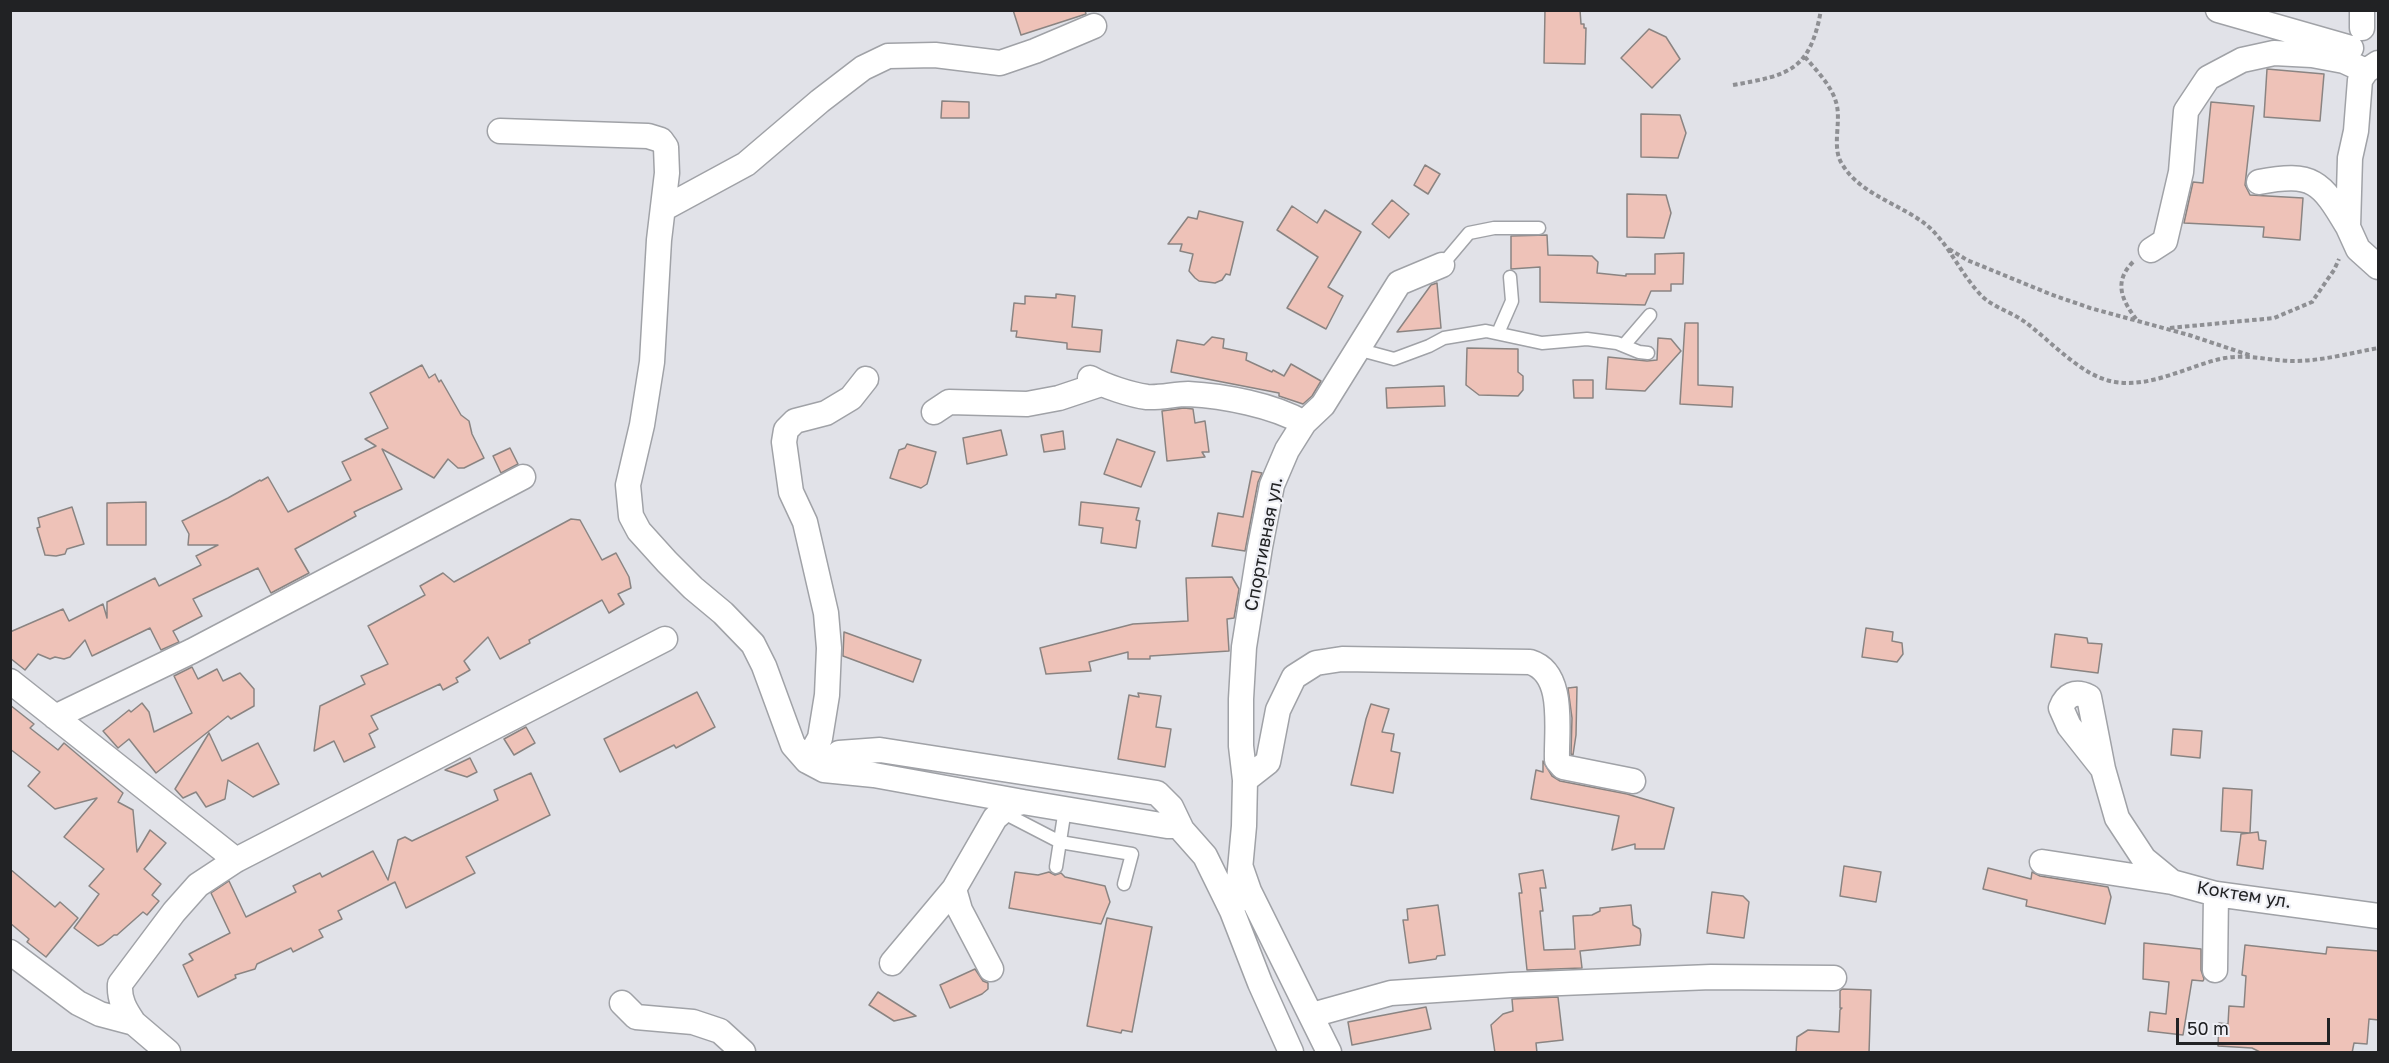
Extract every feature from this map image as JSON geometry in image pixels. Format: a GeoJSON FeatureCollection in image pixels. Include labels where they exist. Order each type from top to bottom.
{"type":"FeatureCollection","features":[{"type":"Feature","properties":{"kind":"street"},"geometry":{"type":"LineString","coordinates":[[2218,10],[2348,47],[2374,64]]}},
{"type":"Feature","properties":{"kind":"street"},"geometry":{"type":"LineString","coordinates":[[663,209],[746,164],[863,68],[888,56],[934,55],[1000,63],[1094,26]]}},
{"type":"Feature","properties":{"kind":"street"},"geometry":{"type":"LineString","coordinates":[[2151,250],[2165,241],[2181,172],[2186,111],[2208,78],[2242,60],[2274,53],[2312,55],[2374,64]]}},
{"type":"Feature","properties":{"kind":"street"},"geometry":{"type":"LineString","coordinates":[[2348,227],[2350,158],[2356,131],[2360,80],[2374,64]]}},
{"type":"Feature","properties":{"kind":"street"},"geometry":{"type":"LineString","coordinates":[[500,131],[648,136],[661,140],[666,147],[667,173],[659,240],[652,362],[642,425],[628,485],[631,516],[639,531],[667,562],[693,588],[723,612],[753,644],[764,666],[793,744],[816,765],[874,775],[1013,807],[1065,809],[1181,828]]}},
{"type":"Feature","properties":{"kind":"street"},"geometry":{"type":"LineString","coordinates":[[2259,182],[2284,177],[2305,178],[2321,188],[2348,227],[2358,249],[2379,267]]}},
{"type":"Feature","properties":{"kind":"street","name":"Спортивная ул."},"geometry":{"type":"LineString","coordinates":[[1232,911],[1238,891],[1245,780],[1241,746],[1244,647],[1272,485],[1287,450],[1304,423],[1323,405],[1399,283],[1442,266]]}},
{"type":"Feature","properties":{"kind":"street"},"geometry":{"type":"LineString","coordinates":[[816,765],[828,695],[830,648],[826,613],[805,522],[790,492],[784,442],[786,430],[795,421],[826,413],[851,398],[867,380]]}},
{"type":"Feature","properties":{"kind":"street"},"geometry":{"type":"LineString","coordinates":[[934,412],[949,402],[1027,404],[1059,398],[1096,381],[1147,397],[1191,394],[1264,406],[1286,413],[1304,423]]}},
{"type":"Feature","properties":{"kind":"street"},"geometry":{"type":"LineString","coordinates":[[55,717],[192,651],[523,477]]}},
{"type":"Feature","properties":{"kind":"street"},"geometry":{"type":"LineString","coordinates":[[168,1053],[134,1023],[122,1002],[120,984],[174,912],[198,885],[236,860],[665,639]]}},
{"type":"Feature","properties":{"kind":"street"},"geometry":{"type":"LineString","coordinates":[[1245,780],[1268,762],[1278,710],[1294,677],[1316,663],[1342,659],[1530,662],[1540,665],[1550,676],[1556,690],[1557,760],[1563,767],[1633,781]]}},
{"type":"Feature","properties":{"kind":"street"},"geometry":{"type":"LineString","coordinates":[[10,681],[236,860]]}},
{"type":"Feature","properties":{"kind":"street"},"geometry":{"type":"LineString","coordinates":[[816,765],[839,753],[880,750],[1157,793],[1171,807],[1181,828],[1205,856],[1232,911],[1291,1053]]}},
{"type":"Feature","properties":{"kind":"street","name":"Коктем ул."},"geometry":{"type":"LineString","coordinates":[[2103,769],[2117,818],[2144,859],[2172,882],[2216,894],[2379,916]]}},
{"type":"Feature","properties":{"kind":"street"},"geometry":{"type":"LineString","coordinates":[[892,963],[954,889],[995,818],[1013,807]]}},
{"type":"Feature","properties":{"kind":"street"},"geometry":{"type":"LineString","coordinates":[[2042,862],[2172,882]]}},
{"type":"Feature","properties":{"kind":"street"},"geometry":{"type":"LineString","coordinates":[[1240,868],[1249,891],[1329,1053]]}},
{"type":"Feature","properties":{"kind":"street"},"geometry":{"type":"LineString","coordinates":[[954,889],[960,910],[991,969]]}},
{"type":"Feature","properties":{"kind":"street"},"geometry":{"type":"LineString","coordinates":[[2215,970],[2216,894]]}},
{"type":"Feature","properties":{"kind":"street"},"geometry":{"type":"LineString","coordinates":[[10,952],[78,1004],[100,1014],[134,1023]]}},
{"type":"Feature","properties":{"kind":"street"},"geometry":{"type":"LineString","coordinates":[[1312,1015],[1391,993],[1511,985],[1711,977],[1834,978]]}},
{"type":"Feature","properties":{"kind":"street"},"geometry":{"type":"LineString","coordinates":[[622,1003],[636,1017],[693,1022],[720,1031],[743,1053]]}},
{"type":"Feature","properties":{"kind":"lane"},"geometry":{"type":"LineString","coordinates":[[1442,266],[1469,233],[1494,228],[1539,228]]}},
{"type":"Feature","properties":{"kind":"lane"},"geometry":{"type":"LineString","coordinates":[[1498,333],[1512,301],[1510,277]]}},
{"type":"Feature","properties":{"kind":"lane"},"geometry":{"type":"LineString","coordinates":[[1625,345],[1650,315]]}},
{"type":"Feature","properties":{"kind":"lane"},"geometry":{"type":"LineString","coordinates":[[1357,349],[1394,359],[1444,338],[1486,331],[1542,343],[1587,339],[1625,345],[1640,352],[1648,352]]}},
{"type":"Feature","properties":{"kind":"lane"},"geometry":{"type":"LineString","coordinates":[[1013,807],[1060,842],[1132,854],[1124,884]]}},
{"type":"Feature","properties":{"kind":"lane"},"geometry":{"type":"LineString","coordinates":[[1056,867],[1065,809]]}},
{"type":"Feature","properties":{"kind":"path"},"geometry":{"type":"LineString","coordinates":[[1733,85],[1771,78],[1790,70],[1805,57],[1817,32],[1821,10]]}},
{"type":"Feature","properties":{"kind":"path"},"geometry":{"type":"LineString","coordinates":[[1805,57],[1819,73],[1836,102],[1840,163],[1863,187],[1897,205],[1928,226],[1948,248],[1981,295],[2023,321],[2073,362],[2114,382],[2145,381],[2227,358],[2311,360],[2379,348]]}},
{"type":"Feature","properties":{"kind":"path"},"geometry":{"type":"LineString","coordinates":[[2165,328],[2274,318],[2312,302],[2334,270],[2346,242],[2348,227]]}},
{"type":"Feature","properties":{"kind":"path"},"geometry":{"type":"LineString","coordinates":[[1948,248],[1967,260],[2050,294],[2256,357]]}},
{"type":"Feature","properties":{"kind":"path"},"geometry":{"type":"LineString","coordinates":[[2137,320],[2125,303],[2121,284],[2127,268],[2151,250]]}},
{"type":"Feature","properties":{"kind":"building"},"geometry":{"type":"Polygon","coordinates":[[[1013,10],[1085,10],[1086,14],[1021,35],[1013,10]]]}},
{"type":"Feature","properties":{"kind":"building"},"geometry":{"type":"Polygon","coordinates":[[[1545,10],[1580,10],[1581,24],[1584,24],[1586,28],[1585,64],[1544,63],[1545,10]]]}},
{"type":"Feature","properties":{"kind":"building"},"geometry":{"type":"Polygon","coordinates":[[[1649,29],[1666,37],[1680,59],[1652,88],[1621,58],[1649,29]]]}},
{"type":"Feature","properties":{"kind":"building"},"geometry":{"type":"Polygon","coordinates":[[[2267,69],[2324,74],[2320,121],[2264,117],[2267,69]]]}},
{"type":"Feature","properties":{"kind":"building"},"geometry":{"type":"Polygon","coordinates":[[[942,101],[969,102],[969,118],[941,118],[942,101]]]}},
{"type":"Feature","properties":{"kind":"building"},"geometry":{"type":"Polygon","coordinates":[[[2211,102],[2254,106],[2245,185],[2250,195],[2303,198],[2300,240],[2263,237],[2264,227],[2184,223],[2193,182],[2203,183],[2211,102]]]}},
{"type":"Feature","properties":{"kind":"building"},"geometry":{"type":"Polygon","coordinates":[[[1641,114],[1680,115],[1686,133],[1678,158],[1641,157],[1641,114]]]}},
{"type":"Feature","properties":{"kind":"building"},"geometry":{"type":"Polygon","coordinates":[[[1425,165],[1440,174],[1428,194],[1414,185],[1425,165]]]}},
{"type":"Feature","properties":{"kind":"building"},"geometry":{"type":"Polygon","coordinates":[[[1627,194],[1666,195],[1671,213],[1664,238],[1627,237],[1627,194]]]}},
{"type":"Feature","properties":{"kind":"building"},"geometry":{"type":"Polygon","coordinates":[[[1392,200],[1409,214],[1389,238],[1372,224],[1392,200]]]}},
{"type":"Feature","properties":{"kind":"building"},"geometry":{"type":"Polygon","coordinates":[[[1292,206],[1317,223],[1325,210],[1361,232],[1328,287],[1343,296],[1326,329],[1287,308],[1318,257],[1277,230],[1292,206]]]}},
{"type":"Feature","properties":{"kind":"building"},"geometry":{"type":"Polygon","coordinates":[[[1199,211],[1243,222],[1230,275],[1226,274],[1222,280],[1215,283],[1199,281],[1189,271],[1193,254],[1180,251],[1182,244],[1168,244],[1188,217],[1197,219],[1199,211]]]}},
{"type":"Feature","properties":{"kind":"building"},"geometry":{"type":"Polygon","coordinates":[[[1547,235],[1548,255],[1592,256],[1598,262],[1597,273],[1626,276],[1626,274],[1655,274],[1655,254],[1684,253],[1683,284],[1671,284],[1671,291],[1651,291],[1645,305],[1540,302],[1540,267],[1511,269],[1511,236],[1547,235]]]}},
{"type":"Feature","properties":{"kind":"building"},"geometry":{"type":"Polygon","coordinates":[[[1437,283],[1441,328],[1397,332],[1431,285],[1437,283]]]}},
{"type":"Feature","properties":{"kind":"building"},"geometry":{"type":"Polygon","coordinates":[[[1056,294],[1075,296],[1072,327],[1102,330],[1100,352],[1067,349],[1067,343],[1016,337],[1017,331],[1011,331],[1014,303],[1025,304],[1025,296],[1056,298],[1056,294]]]}},
{"type":"Feature","properties":{"kind":"building"},"geometry":{"type":"Polygon","coordinates":[[[1685,323],[1698,323],[1698,385],[1733,387],[1732,407],[1680,404],[1685,323]]]}},
{"type":"Feature","properties":{"kind":"building"},"geometry":{"type":"Polygon","coordinates":[[[1212,337],[1224,339],[1223,348],[1247,353],[1246,360],[1272,372],[1273,370],[1284,376],[1291,364],[1321,381],[1312,396],[1303,404],[1279,396],[1279,393],[1171,372],[1177,340],[1204,345],[1212,337]]]}},
{"type":"Feature","properties":{"kind":"building"},"geometry":{"type":"Polygon","coordinates":[[[1658,338],[1671,339],[1681,351],[1645,391],[1606,389],[1608,357],[1657,360],[1658,338]]]}},
{"type":"Feature","properties":{"kind":"building"},"geometry":{"type":"Polygon","coordinates":[[[1467,348],[1518,349],[1518,372],[1523,376],[1523,390],[1518,396],[1479,395],[1466,385],[1467,348]]]}},
{"type":"Feature","properties":{"kind":"building"},"geometry":{"type":"Polygon","coordinates":[[[422,365],[429,378],[435,374],[439,382],[441,380],[461,415],[469,421],[472,434],[484,458],[464,468],[458,468],[448,459],[434,478],[382,449],[402,489],[354,512],[356,516],[295,549],[309,573],[271,593],[258,568],[193,599],[202,616],[173,631],[179,642],[161,650],[150,628],[92,656],[85,640],[70,657],[64,659],[55,657],[50,659],[38,654],[25,670],[10,658],[10,632],[63,609],[69,621],[103,604],[107,618],[107,602],[155,578],[159,586],[201,565],[196,556],[218,545],[188,545],[189,534],[182,521],[260,480],[268,477],[288,512],[351,480],[342,462],[376,446],[365,439],[388,428],[370,393],[422,365]]]}},
{"type":"Feature","properties":{"kind":"building"},"geometry":{"type":"Polygon","coordinates":[[[1573,380],[1593,380],[1593,398],[1574,398],[1573,380]]]}},
{"type":"Feature","properties":{"kind":"building"},"geometry":{"type":"Polygon","coordinates":[[[1444,386],[1445,406],[1387,408],[1386,388],[1444,386]]]}},
{"type":"Feature","properties":{"kind":"building"},"geometry":{"type":"Polygon","coordinates":[[[1193,409],[1195,423],[1205,421],[1209,452],[1202,452],[1205,457],[1167,461],[1162,411],[1193,409]]]}},
{"type":"Feature","properties":{"kind":"building"},"geometry":{"type":"Polygon","coordinates":[[[1001,430],[1007,455],[967,464],[963,438],[1001,430]]]}},
{"type":"Feature","properties":{"kind":"building"},"geometry":{"type":"Polygon","coordinates":[[[1063,431],[1065,449],[1044,452],[1041,435],[1063,431]]]}},
{"type":"Feature","properties":{"kind":"building"},"geometry":{"type":"Polygon","coordinates":[[[1117,439],[1155,452],[1141,487],[1104,474],[1117,439]]]}},
{"type":"Feature","properties":{"kind":"building"},"geometry":{"type":"Polygon","coordinates":[[[907,444],[936,452],[927,484],[921,488],[890,478],[899,450],[905,448],[907,444]]]}},
{"type":"Feature","properties":{"kind":"building"},"geometry":{"type":"Polygon","coordinates":[[[510,448],[518,464],[501,473],[493,456],[510,448]]]}},
{"type":"Feature","properties":{"kind":"building"},"geometry":{"type":"Polygon","coordinates":[[[1252,471],[1262,473],[1258,482],[1245,551],[1212,546],[1218,513],[1243,517],[1252,471]]]}},
{"type":"Feature","properties":{"kind":"building"},"geometry":{"type":"Polygon","coordinates":[[[146,502],[146,545],[107,545],[107,503],[146,502]]]}},
{"type":"Feature","properties":{"kind":"building"},"geometry":{"type":"Polygon","coordinates":[[[1081,502],[1139,508],[1136,520],[1140,521],[1136,548],[1101,543],[1103,528],[1079,525],[1081,502]]]}},
{"type":"Feature","properties":{"kind":"building"},"geometry":{"type":"Polygon","coordinates":[[[72,507],[84,544],[67,549],[65,554],[45,555],[37,528],[40,527],[38,518],[72,507]]]}},
{"type":"Feature","properties":{"kind":"building"},"geometry":{"type":"Polygon","coordinates":[[[571,519],[580,520],[602,560],[616,553],[629,577],[631,588],[618,594],[624,604],[609,613],[602,600],[529,640],[530,643],[500,659],[488,637],[464,661],[470,670],[456,678],[458,682],[443,690],[440,684],[371,716],[378,729],[369,734],[375,747],[344,762],[334,741],[314,751],[320,706],[365,684],[361,676],[388,664],[368,626],[425,595],[420,586],[443,573],[454,582],[571,519]]]}},
{"type":"Feature","properties":{"kind":"building"},"geometry":{"type":"Polygon","coordinates":[[[1232,577],[1239,589],[1234,618],[1227,619],[1229,651],[1150,656],[1150,659],[1128,659],[1128,652],[1089,662],[1091,671],[1046,674],[1040,648],[1133,624],[1188,621],[1186,578],[1232,577]]]}},
{"type":"Feature","properties":{"kind":"building"},"geometry":{"type":"Polygon","coordinates":[[[1866,628],[1893,632],[1892,641],[1902,643],[1903,654],[1897,662],[1862,657],[1866,628]]]}},
{"type":"Feature","properties":{"kind":"building"},"geometry":{"type":"Polygon","coordinates":[[[844,632],[921,660],[913,682],[843,656],[844,632]]]}},
{"type":"Feature","properties":{"kind":"building"},"geometry":{"type":"Polygon","coordinates":[[[2055,634],[2087,638],[2088,643],[2102,644],[2098,673],[2051,667],[2055,634]]]}},
{"type":"Feature","properties":{"kind":"building"},"geometry":{"type":"Polygon","coordinates":[[[192,667],[198,679],[217,669],[223,681],[240,673],[254,689],[254,706],[231,719],[228,716],[156,773],[129,739],[118,748],[103,731],[129,710],[131,712],[142,703],[149,712],[154,732],[192,713],[174,676],[192,667]]]}},
{"type":"Feature","properties":{"kind":"building"},"geometry":{"type":"Polygon","coordinates":[[[1577,687],[1576,735],[1573,755],[1571,754],[1572,718],[1568,688],[1577,687]]]}},
{"type":"Feature","properties":{"kind":"building"},"geometry":{"type":"Polygon","coordinates":[[[697,692],[715,727],[676,748],[674,745],[620,772],[604,739],[697,692]]]}},
{"type":"Feature","properties":{"kind":"building"},"geometry":{"type":"Polygon","coordinates":[[[1138,693],[1161,696],[1156,727],[1171,729],[1165,767],[1118,759],[1129,695],[1139,697],[1138,693]]]}},
{"type":"Feature","properties":{"kind":"building"},"geometry":{"type":"Polygon","coordinates":[[[1371,704],[1389,709],[1382,732],[1394,734],[1391,751],[1400,753],[1393,793],[1351,785],[1371,704]]]}},
{"type":"Feature","properties":{"kind":"building"},"geometry":{"type":"Polygon","coordinates":[[[10,705],[34,724],[30,728],[58,750],[64,743],[123,793],[118,802],[133,810],[137,852],[150,830],[166,843],[144,869],[161,884],[152,895],[159,901],[147,915],[143,912],[117,935],[98,946],[74,928],[99,894],[89,886],[104,869],[64,837],[97,798],[55,809],[28,786],[40,772],[10,749],[10,705]]]}},
{"type":"Feature","properties":{"kind":"building"},"geometry":{"type":"Polygon","coordinates":[[[526,727],[535,743],[514,755],[504,739],[526,727]]]}},
{"type":"Feature","properties":{"kind":"building"},"geometry":{"type":"Polygon","coordinates":[[[2173,729],[2202,731],[2200,758],[2171,755],[2173,729]]]}},
{"type":"Feature","properties":{"kind":"building"},"geometry":{"type":"Polygon","coordinates":[[[209,733],[222,761],[258,743],[279,784],[253,797],[228,780],[225,799],[206,807],[196,792],[183,798],[175,789],[209,733]]]}},
{"type":"Feature","properties":{"kind":"building"},"geometry":{"type":"Polygon","coordinates":[[[470,758],[477,772],[467,777],[445,770],[470,758]]]}},
{"type":"Feature","properties":{"kind":"building"},"geometry":{"type":"Polygon","coordinates":[[[1543,761],[1552,776],[1560,781],[1627,794],[1674,808],[1664,849],[1635,849],[1635,844],[1612,850],[1619,816],[1531,799],[1536,770],[1543,772],[1543,761]]]}},
{"type":"Feature","properties":{"kind":"building"},"geometry":{"type":"Polygon","coordinates":[[[531,773],[550,815],[466,857],[475,873],[406,908],[395,882],[338,911],[342,919],[319,930],[323,937],[293,952],[291,948],[257,964],[255,969],[235,975],[236,978],[198,997],[183,965],[193,960],[189,954],[230,933],[211,893],[229,881],[246,917],[296,892],[293,886],[320,873],[322,877],[373,851],[388,880],[398,840],[405,837],[412,841],[498,800],[494,790],[531,773]]]}},
{"type":"Feature","properties":{"kind":"building"},"geometry":{"type":"Polygon","coordinates":[[[2223,788],[2252,790],[2250,833],[2221,831],[2223,788]]]}},
{"type":"Feature","properties":{"kind":"building"},"geometry":{"type":"Polygon","coordinates":[[[2258,832],[2259,840],[2266,841],[2263,869],[2237,865],[2241,834],[2258,832]]]}},
{"type":"Feature","properties":{"kind":"building"},"geometry":{"type":"Polygon","coordinates":[[[1844,866],[1881,872],[1876,902],[1840,896],[1844,866]]]}},
{"type":"Feature","properties":{"kind":"building"},"geometry":{"type":"Polygon","coordinates":[[[1988,868],[2031,879],[2032,872],[2040,876],[2108,887],[2111,897],[2105,924],[2026,906],[2027,900],[1983,889],[1988,868]]]}},
{"type":"Feature","properties":{"kind":"building"},"geometry":{"type":"Polygon","coordinates":[[[10,869],[55,907],[60,902],[78,918],[46,957],[27,942],[29,939],[10,923],[10,869]]]}},
{"type":"Feature","properties":{"kind":"building"},"geometry":{"type":"Polygon","coordinates":[[[1543,870],[1546,888],[1540,888],[1543,911],[1540,911],[1544,950],[1575,949],[1573,916],[1592,915],[1600,911],[1600,908],[1631,905],[1633,925],[1640,929],[1640,945],[1580,951],[1582,968],[1527,970],[1519,874],[1543,870]]]}},
{"type":"Feature","properties":{"kind":"building"},"geometry":{"type":"Polygon","coordinates":[[[1015,872],[1038,875],[1049,872],[1055,875],[1061,873],[1065,877],[1105,886],[1110,902],[1101,924],[1009,908],[1015,872]]]}},
{"type":"Feature","properties":{"kind":"building"},"geometry":{"type":"Polygon","coordinates":[[[1712,892],[1743,896],[1749,902],[1744,938],[1707,933],[1712,892]]]}},
{"type":"Feature","properties":{"kind":"building"},"geometry":{"type":"Polygon","coordinates":[[[1438,905],[1445,955],[1437,956],[1436,959],[1409,963],[1403,920],[1408,920],[1407,909],[1438,905]]]}},
{"type":"Feature","properties":{"kind":"building"},"geometry":{"type":"Polygon","coordinates":[[[1107,918],[1152,927],[1132,1032],[1122,1030],[1121,1033],[1087,1026],[1107,918]]]}},
{"type":"Feature","properties":{"kind":"building"},"geometry":{"type":"Polygon","coordinates":[[[2144,943],[2201,949],[2201,970],[2204,979],[2203,981],[2192,980],[2183,1035],[2148,1031],[2150,1012],[2166,1014],[2169,982],[2143,979],[2144,943]]]}},
{"type":"Feature","properties":{"kind":"building"},"geometry":{"type":"Polygon","coordinates":[[[2245,945],[2326,954],[2327,947],[2379,951],[2379,1020],[2369,1019],[2367,1044],[2354,1043],[2352,1053],[2262,1053],[2252,1048],[2218,1046],[2219,1023],[2228,1024],[2229,1006],[2244,1007],[2246,976],[2242,975],[2245,945]]]}},
{"type":"Feature","properties":{"kind":"building"},"geometry":{"type":"Polygon","coordinates":[[[975,969],[983,981],[988,983],[988,989],[950,1008],[940,985],[975,969]]]}},
{"type":"Feature","properties":{"kind":"building"},"geometry":{"type":"Polygon","coordinates":[[[1842,989],[1871,990],[1869,1053],[1796,1053],[1797,1037],[1808,1030],[1839,1032],[1842,1008],[1840,1008],[1840,991],[1842,989]]]}},
{"type":"Feature","properties":{"kind":"building"},"geometry":{"type":"Polygon","coordinates":[[[878,992],[916,1016],[894,1021],[869,1005],[878,992]]]}},
{"type":"Feature","properties":{"kind":"building"},"geometry":{"type":"Polygon","coordinates":[[[1558,997],[1563,1040],[1536,1043],[1537,1053],[1495,1053],[1491,1025],[1503,1014],[1513,1011],[1512,999],[1558,997]]]}},
{"type":"Feature","properties":{"kind":"building"},"geometry":{"type":"Polygon","coordinates":[[[1426,1007],[1431,1029],[1352,1045],[1348,1022],[1426,1007]]]}}]}
